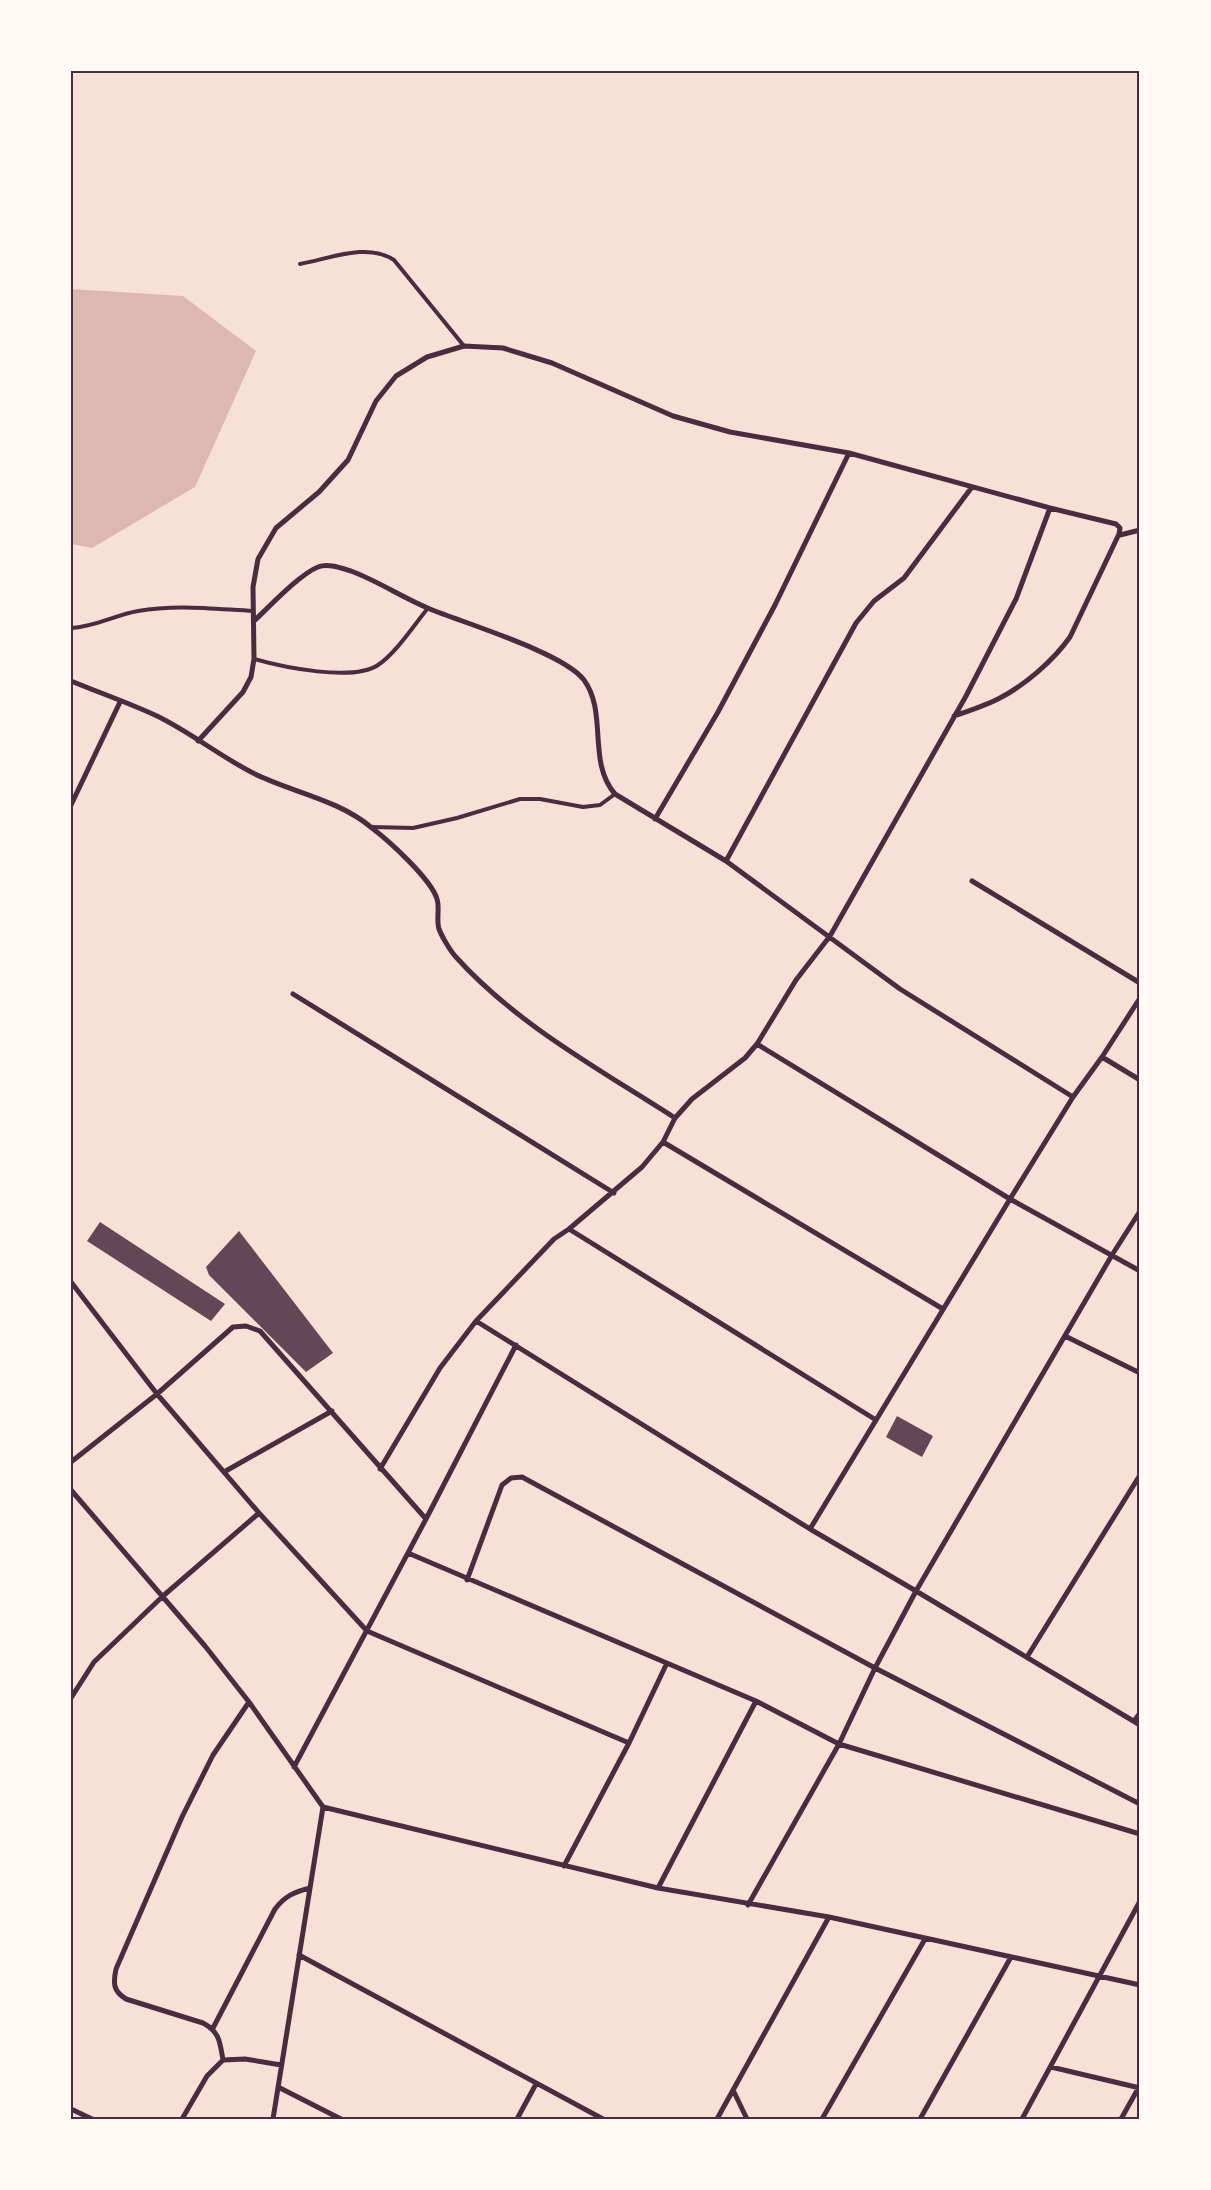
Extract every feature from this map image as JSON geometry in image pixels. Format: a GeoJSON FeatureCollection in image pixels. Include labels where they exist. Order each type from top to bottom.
{"type":"FeatureCollection","features":[{"type":"Feature","properties":{"kind":"street"},"geometry":{"type":"LineString","coordinates":[[198,741],[242,692],[251,676],[254,659],[253,588],[258,559],[276,528],[319,492],[348,460],[376,401],[396,376],[427,357],[464,346],[503,348],[552,363],[674,416],[711,427],[849,453],[1116,524],[1120,528],[1119,534],[1074,630],[1064,646],[1028,679],[998,699],[954,716]]}},
{"type":"Feature","properties":{"kind":"street"},"geometry":{"type":"LineString","coordinates":[[655,819],[718,712],[775,605],[849,453]]}},
{"type":"Feature","properties":{"kind":"street"},"geometry":{"type":"LineString","coordinates":[[726,861],[856,623],[874,601],[904,578],[972,487]]}},
{"type":"Feature","properties":{"kind":"street"},"geometry":{"type":"LineString","coordinates":[[380,1469],[440,1368],[476,1321],[554,1239],[569,1229],[642,1167],[663,1142],[675,1118],[692,1099],[745,1058],[757,1044],[796,980],[830,936],[954,716],[1016,599],[1050,508]]}},
{"type":"Feature","properties":{"kind":"street"},"geometry":{"type":"LineString","coordinates":[[1119,534],[1140,530]]}},
{"type":"Feature","properties":{"kind":"street"},"geometry":{"type":"LineString","coordinates":[[254,621],[303,576],[318,567],[333,566],[353,572],[428,608],[538,651],[564,664],[582,678],[592,692],[601,771],[606,784],[615,794],[726,861],[900,989],[1073,1097]]}},
{"type":"Feature","properties":{"kind":"street"},"geometry":{"type":"LineString","coordinates":[[71,681],[157,716],[257,775],[288,789],[327,802],[352,814],[372,827],[426,880],[437,898],[439,930],[453,954],[481,982],[547,1037],[675,1118]]}},
{"type":"Feature","properties":{"kind":"street"},"geometry":{"type":"LineString","coordinates":[[72,802],[120,702]]}},
{"type":"Feature","properties":{"kind":"street"},"geometry":{"type":"LineString","coordinates":[[972,881],[1140,983]]}},
{"type":"Feature","properties":{"kind":"street"},"geometry":{"type":"LineString","coordinates":[[293,994],[614,1192]]}},
{"type":"Feature","properties":{"kind":"street"},"geometry":{"type":"LineString","coordinates":[[810,1529],[1073,1097],[1102,1057],[1140,998]]}},
{"type":"Feature","properties":{"kind":"street"},"geometry":{"type":"LineString","coordinates":[[757,1044],[1010,1199],[1140,1271]]}},
{"type":"Feature","properties":{"kind":"street"},"geometry":{"type":"LineString","coordinates":[[1102,1057],[1140,1080]]}},
{"type":"Feature","properties":{"kind":"street"},"geometry":{"type":"LineString","coordinates":[[663,1142],[944,1309]]}},
{"type":"Feature","properties":{"kind":"street"},"geometry":{"type":"LineString","coordinates":[[748,1905],[839,1744],[875,1668],[916,1591],[1140,1210]]}},
{"type":"Feature","properties":{"kind":"street"},"geometry":{"type":"LineString","coordinates":[[569,1229],[876,1420]]}},
{"type":"Feature","properties":{"kind":"street"},"geometry":{"type":"LineString","coordinates":[[71,1282],[157,1394],[259,1513],[367,1631],[629,1743]]}},
{"type":"Feature","properties":{"kind":"street"},"geometry":{"type":"LineString","coordinates":[[476,1321],[810,1529],[1137,1723],[1140,1714]]}},
{"type":"Feature","properties":{"kind":"street"},"geometry":{"type":"LineString","coordinates":[[71,1462],[157,1394],[233,1328],[246,1326],[260,1331],[426,1519]]}},
{"type":"Feature","properties":{"kind":"street"},"geometry":{"type":"LineString","coordinates":[[1065,1336],[1140,1373]]}},
{"type":"Feature","properties":{"kind":"street"},"geometry":{"type":"LineString","coordinates":[[294,1767],[516,1345]]}},
{"type":"Feature","properties":{"kind":"street"},"geometry":{"type":"LineString","coordinates":[[224,1472],[332,1411]]}},
{"type":"Feature","properties":{"kind":"street"},"geometry":{"type":"LineString","coordinates":[[1027,1658],[1140,1475]]}},
{"type":"Feature","properties":{"kind":"street"},"geometry":{"type":"LineString","coordinates":[[467,1580],[502,1485],[511,1478],[522,1477],[875,1668],[1140,1804]]}},
{"type":"Feature","properties":{"kind":"street"},"geometry":{"type":"LineString","coordinates":[[71,1490],[163,1596],[249,1702],[323,1807],[658,1888],[748,1905],[829,1917],[1140,1985]]}},
{"type":"Feature","properties":{"kind":"street"},"geometry":{"type":"LineString","coordinates":[[71,1698],[94,1662],[163,1596],[259,1513]]}},
{"type":"Feature","properties":{"kind":"street"},"geometry":{"type":"LineString","coordinates":[[408,1553],[666,1665],[756,1701],[839,1744],[1140,1834]]}},
{"type":"Feature","properties":{"kind":"street"},"geometry":{"type":"LineString","coordinates":[[564,1866],[629,1743],[666,1665]]}},
{"type":"Feature","properties":{"kind":"street"},"geometry":{"type":"LineString","coordinates":[[658,1888],[756,1701]]}},
{"type":"Feature","properties":{"kind":"street"},"geometry":{"type":"LineString","coordinates":[[223,2060],[219,2036],[213,2028],[203,2023],[126,1999],[118,1994],[113,1984],[120,1960],[182,1817],[213,1755],[249,1702]]}},
{"type":"Feature","properties":{"kind":"street"},"geometry":{"type":"LineString","coordinates":[[273,2119],[323,1807]]}},
{"type":"Feature","properties":{"kind":"street"},"geometry":{"type":"LineString","coordinates":[[213,2028],[274,1909],[284,1898],[293,1892],[310,1888]]}},
{"type":"Feature","properties":{"kind":"street"},"geometry":{"type":"LineString","coordinates":[[1022,2119],[1140,1901]]}},
{"type":"Feature","properties":{"kind":"street"},"geometry":{"type":"LineString","coordinates":[[717,2119],[829,1917]]}},
{"type":"Feature","properties":{"kind":"street"},"geometry":{"type":"LineString","coordinates":[[822,2119],[925,1939]]}},
{"type":"Feature","properties":{"kind":"street"},"geometry":{"type":"LineString","coordinates":[[299,1955],[603,2119]]}},
{"type":"Feature","properties":{"kind":"street"},"geometry":{"type":"LineString","coordinates":[[920,2119],[1011,1957]]}},
{"type":"Feature","properties":{"kind":"street"},"geometry":{"type":"LineString","coordinates":[[182,2119],[207,2076],[223,2060],[245,2059],[281,2065]]}},
{"type":"Feature","properties":{"kind":"street"},"geometry":{"type":"LineString","coordinates":[[1051,2067],[1139,2088],[1121,2119]]}},
{"type":"Feature","properties":{"kind":"street"},"geometry":{"type":"LineString","coordinates":[[518,2119],[536,2084]]}},
{"type":"Feature","properties":{"kind":"street"},"geometry":{"type":"LineString","coordinates":[[278,2087],[341,2119]]}},
{"type":"Feature","properties":{"kind":"street"},"geometry":{"type":"LineString","coordinates":[[733,2090],[747,2119]]}},
{"type":"Feature","properties":{"kind":"street"},"geometry":{"type":"LineString","coordinates":[[71,2109],[92,2119]]}},
{"type":"Feature","properties":{"kind":"lane"},"geometry":{"type":"LineString","coordinates":[[300,264],[363,252],[384,254],[394,260],[464,346]]}},
{"type":"Feature","properties":{"kind":"lane"},"geometry":{"type":"LineString","coordinates":[[71,628],[86,628],[137,611],[171,607],[253,611]]}},
{"type":"Feature","properties":{"kind":"lane"},"geometry":{"type":"LineString","coordinates":[[254,659],[287,668],[328,673],[376,667],[386,660],[428,608]]}},
{"type":"Feature","properties":{"kind":"lane"},"geometry":{"type":"LineString","coordinates":[[372,827],[412,828],[457,818],[520,799],[540,799],[583,807],[600,805],[615,794]]}},
{"type":"Feature","properties":{"kind":"shaded area"},"geometry":{"type":"Polygon","coordinates":[[[71,289],[183,296],[256,351],[195,487],[92,548],[71,544],[71,289]]]}},
{"type":"Feature","properties":{"kind":"building"},"geometry":{"type":"Polygon","coordinates":[[[100,1222],[225,1304],[211,1321],[87,1241],[100,1222]]]}},
{"type":"Feature","properties":{"kind":"building"},"geometry":{"type":"Polygon","coordinates":[[[239,1231],[333,1353],[306,1372],[209,1275],[206,1267],[239,1231]]]}},
{"type":"Feature","properties":{"kind":"building"},"geometry":{"type":"Polygon","coordinates":[[[897,1416],[933,1436],[922,1457],[886,1437],[897,1416]]]}}]}
